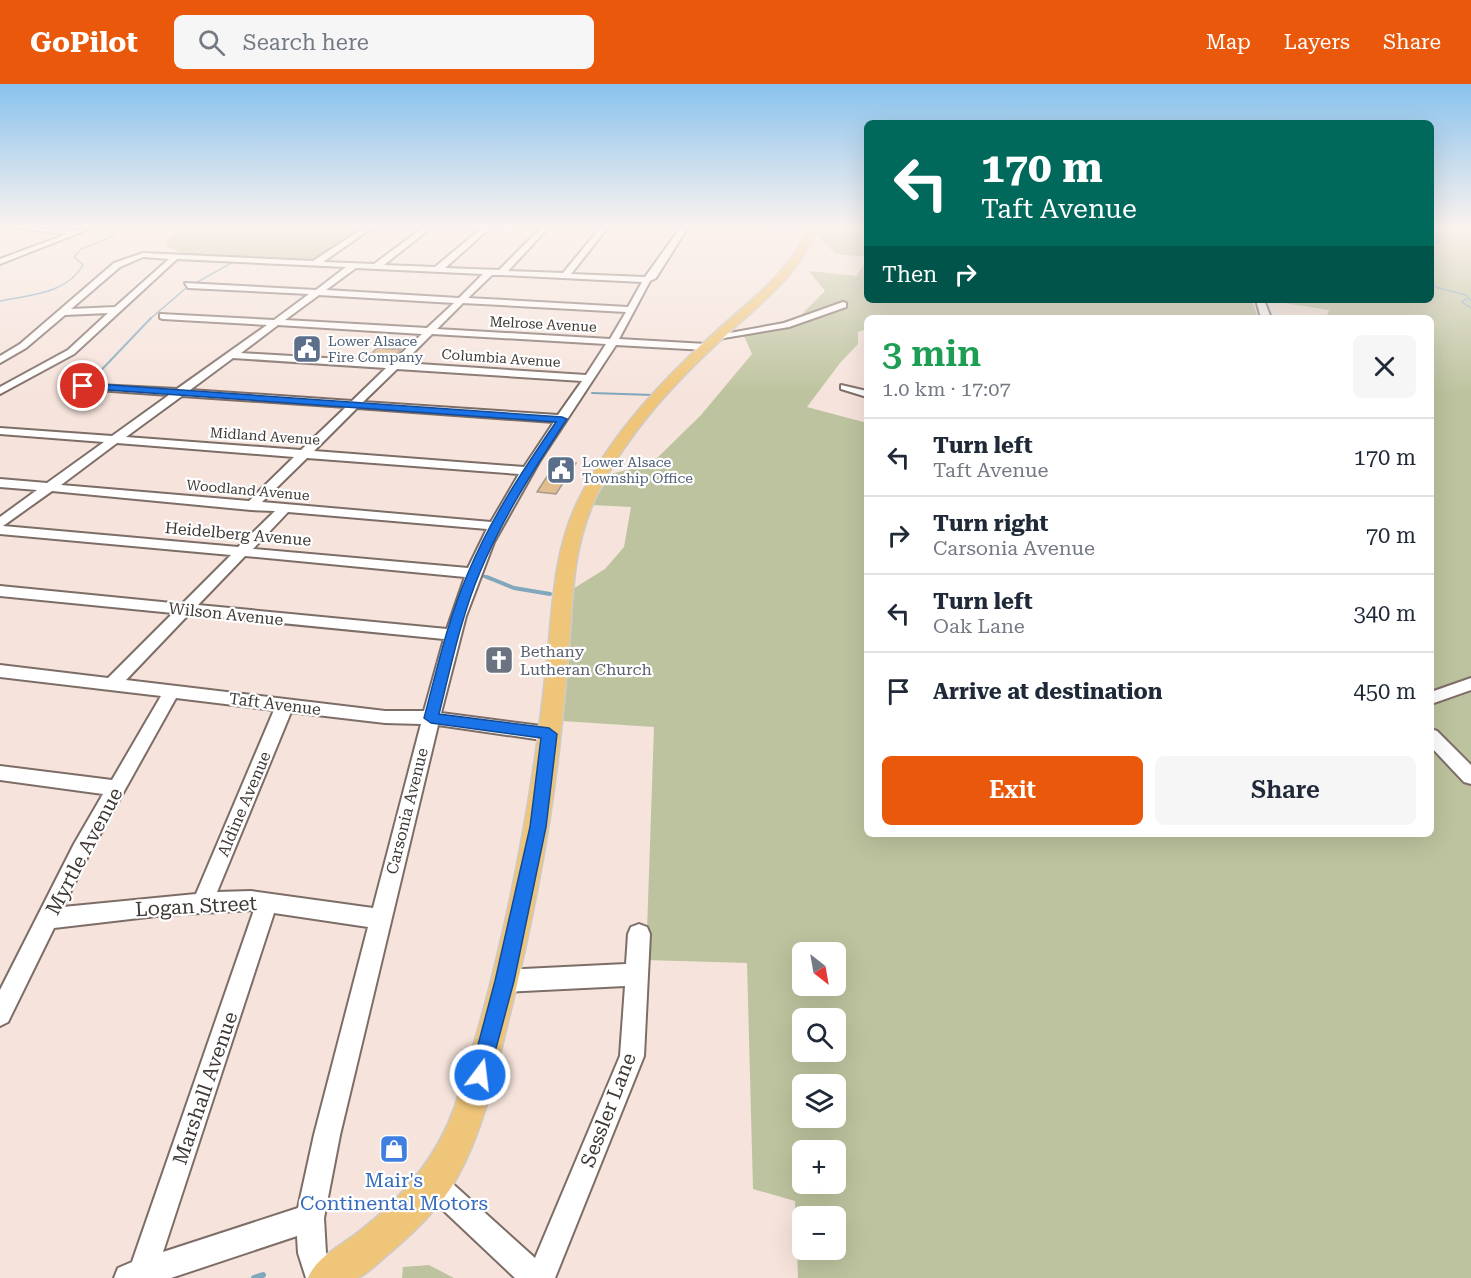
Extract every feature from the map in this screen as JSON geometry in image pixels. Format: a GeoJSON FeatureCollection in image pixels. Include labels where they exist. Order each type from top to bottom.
{"type":"FeatureCollection","features":[{"type":"Feature","properties":{"kind":"main road"},"geometry":{"type":"LineString","coordinates":[[326,1278],[370,1247],[434,1184],[464,1126],[505,981],[538,827],[564,571],[578,516],[591,490],[643,415],[712,342],[781,283]]}},
{"type":"Feature","properties":{"kind":"street"},"geometry":{"type":"LineString","coordinates":[[0,360],[22,346],[97,283]]}},
{"type":"Feature","properties":{"kind":"street"},"geometry":{"type":"LineString","coordinates":[[0,391],[71,352],[146,283]]}},
{"type":"Feature","properties":{"kind":"street"},"geometry":{"type":"LineString","coordinates":[[0,524],[331,283]]}},
{"type":"Feature","properties":{"kind":"street"},"geometry":{"type":"LineString","coordinates":[[251,506],[479,283]]}},
{"type":"Feature","properties":{"kind":"street","name":"Carsonia Avenue"},"geometry":{"type":"LineString","coordinates":[[320,1278],[312,1253],[310,1218],[327,1135],[453,635],[474,573],[494,526],[562,419],[615,342],[646,283]]}},
{"type":"Feature","properties":{"kind":"street"},"geometry":{"type":"LineString","coordinates":[[188,285],[632,310]]}},
{"type":"Feature","properties":{"kind":"street","name":"Melrose Avenue"},"geometry":{"type":"LineString","coordinates":[[163,316],[615,342],[712,342],[786,326],[843,305]]}},
{"type":"Feature","properties":{"kind":"street"},"geometry":{"type":"LineString","coordinates":[[62,312],[115,310]]}},
{"type":"Feature","properties":{"kind":"street","name":"Columbia Avenue"},"geometry":{"type":"LineString","coordinates":[[232,355],[590,378]]}},
{"type":"Feature","properties":{"kind":"street"},"geometry":{"type":"LineString","coordinates":[[0,381],[15,382]]}},
{"type":"Feature","properties":{"kind":"street"},"geometry":{"type":"LineString","coordinates":[[83,386],[562,419]]}},
{"type":"Feature","properties":{"kind":"street"},"geometry":{"type":"LineString","coordinates":[[845,387],[864,393]]}},
{"type":"Feature","properties":{"kind":"street","name":"Midland Avenue"},"geometry":{"type":"LineString","coordinates":[[0,431],[529,471]]}},
{"type":"Feature","properties":{"kind":"street","name":"Woodland Avenue"},"geometry":{"type":"LineString","coordinates":[[0,483],[494,526]]}},
{"type":"Feature","properties":{"kind":"street"},"geometry":{"type":"LineString","coordinates":[[112,684],[284,509]]}},
{"type":"Feature","properties":{"kind":"street","name":"Heidelberg Avenue"},"geometry":{"type":"LineString","coordinates":[[0,530],[474,573]]}},
{"type":"Feature","properties":{"kind":"street","name":"Wilson Avenue"},"geometry":{"type":"LineString","coordinates":[[0,591],[453,635]]}},
{"type":"Feature","properties":{"kind":"street","name":"Taft Avenue"},"geometry":{"type":"LineString","coordinates":[[0,671],[385,717],[431,718],[549,734]]}},
{"type":"Feature","properties":{"kind":"street"},"geometry":{"type":"LineString","coordinates":[[1434,696],[1471,684]]}},
{"type":"Feature","properties":{"kind":"street","name":"Myrtle Avenue"},"geometry":{"type":"LineString","coordinates":[[0,1014],[81,850],[172,691]]}},
{"type":"Feature","properties":{"kind":"street","name":"Aldine Avenue"},"geometry":{"type":"LineString","coordinates":[[203,902],[285,705]]}},
{"type":"Feature","properties":{"kind":"street"},"geometry":{"type":"LineString","coordinates":[[1434,739],[1471,777]]}},
{"type":"Feature","properties":{"kind":"street"},"geometry":{"type":"LineString","coordinates":[[0,773],[117,788]]}},
{"type":"Feature","properties":{"kind":"street","name":"Logan Street"},"geometry":{"type":"LineString","coordinates":[[48,919],[203,902],[250,900],[380,919]]}},
{"type":"Feature","properties":{"kind":"street","name":"Marshall Avenue"},"geometry":{"type":"LineString","coordinates":[[135,1276],[267,903]]}},
{"type":"Feature","properties":{"kind":"street","name":"Sessler Lane"},"geometry":{"type":"LineString","coordinates":[[541,1278],[632,1056],[639,934]]}},
{"type":"Feature","properties":{"kind":"street"},"geometry":{"type":"LineString","coordinates":[[505,981],[637,974]]}},
{"type":"Feature","properties":{"kind":"street"},"geometry":{"type":"LineString","coordinates":[[434,1184],[536,1278]]}},
{"type":"Feature","properties":{"kind":"street"},"geometry":{"type":"LineString","coordinates":[[135,1276],[310,1218]]}},
{"type":"Feature","properties":{"kind":"green space"},"geometry":{"type":"Polygon","coordinates":[[[818,283],[864,283],[864,303],[1253,303],[1257,315],[864,315],[864,330],[858,332],[858,344],[840,363],[807,407],[864,422],[864,837],[1434,837],[1434,315],[1327,315],[1329,310],[1285,303],[1434,303],[1434,283],[1471,283],[1471,1278],[798,1278],[797,1260],[846,1260],[846,1206],[795,1206],[795,1201],[753,1189],[747,963],[646,960],[654,727],[562,721],[571,590],[605,569],[624,547],[631,507],[592,505],[611,474],[651,464],[701,415],[752,354],[744,336],[795,321],[825,291],[818,283]]]}},
{"type":"Feature","properties":{"kind":"green space"},"geometry":{"type":"Polygon","coordinates":[[[429,1265],[454,1278],[402,1278],[403,1267],[429,1265]]]}},
{"type":"Feature","properties":{"kind":"building"},"geometry":{"type":"Polygon","coordinates":[[[377,348],[401,349],[391,360],[367,358],[377,348]]]}},
{"type":"Feature","properties":{"kind":"building","name":"Lower Alsace Township Office"},"geometry":{"type":"Polygon","coordinates":[[[557,461],[576,463],[556,494],[537,492],[557,461]]]}},
{"type":"Feature","properties":{"kind":"waterway"},"geometry":{"type":"LineString","coordinates":[[0,301],[46,292],[66,283]]}},
{"type":"Feature","properties":{"kind":"waterway"},"geometry":{"type":"LineString","coordinates":[[1434,286],[1466,295],[1471,301]]}},
{"type":"Feature","properties":{"kind":"waterway"},"geometry":{"type":"LineString","coordinates":[[150,319],[185,289]]}},
{"type":"Feature","properties":{"kind":"waterway"},"geometry":{"type":"LineString","coordinates":[[1466,299],[1462,302],[1471,308]]}},
{"type":"Feature","properties":{"kind":"waterway"},"geometry":{"type":"LineString","coordinates":[[88,384],[150,319]]}},
{"type":"Feature","properties":{"kind":"waterway"},"geometry":{"type":"LineString","coordinates":[[592,393],[653,395]]}},
{"type":"Feature","properties":{"kind":"waterway"},"geometry":{"type":"LineString","coordinates":[[481,575],[491,579]]}},
{"type":"Feature","properties":{"kind":"waterway"},"geometry":{"type":"LineString","coordinates":[[487,577],[514,588],[550,594]]}},
{"type":"Feature","properties":{"kind":"waterway"},"geometry":{"type":"LineString","coordinates":[[254,1278],[263,1275]]}},
{"type":"Feature","properties":{"kind":"place","name":"Lower Alsace Fire Company"},"geometry":{"type":"Point","coordinates":[307,349]}},
{"type":"Feature","properties":{"kind":"place","name":"Lower Alsace Township Office"},"geometry":{"type":"Point","coordinates":[561,470]}},
{"type":"Feature","properties":{"kind":"place","name":"Bethany Lutheran Church"},"geometry":{"type":"Point","coordinates":[499,660]}},
{"type":"Feature","properties":{"kind":"place","name":"Mair's Continental Motors"},"geometry":{"type":"Point","coordinates":[394,1149]}},
{"type":"Feature","properties":{"kind":"route"},"geometry":{"type":"LineString","coordinates":[[83,386],[562,419],[510,497],[494,526],[461,607],[431,718],[549,734],[538,827],[505,981],[480,1075]]}}]}
